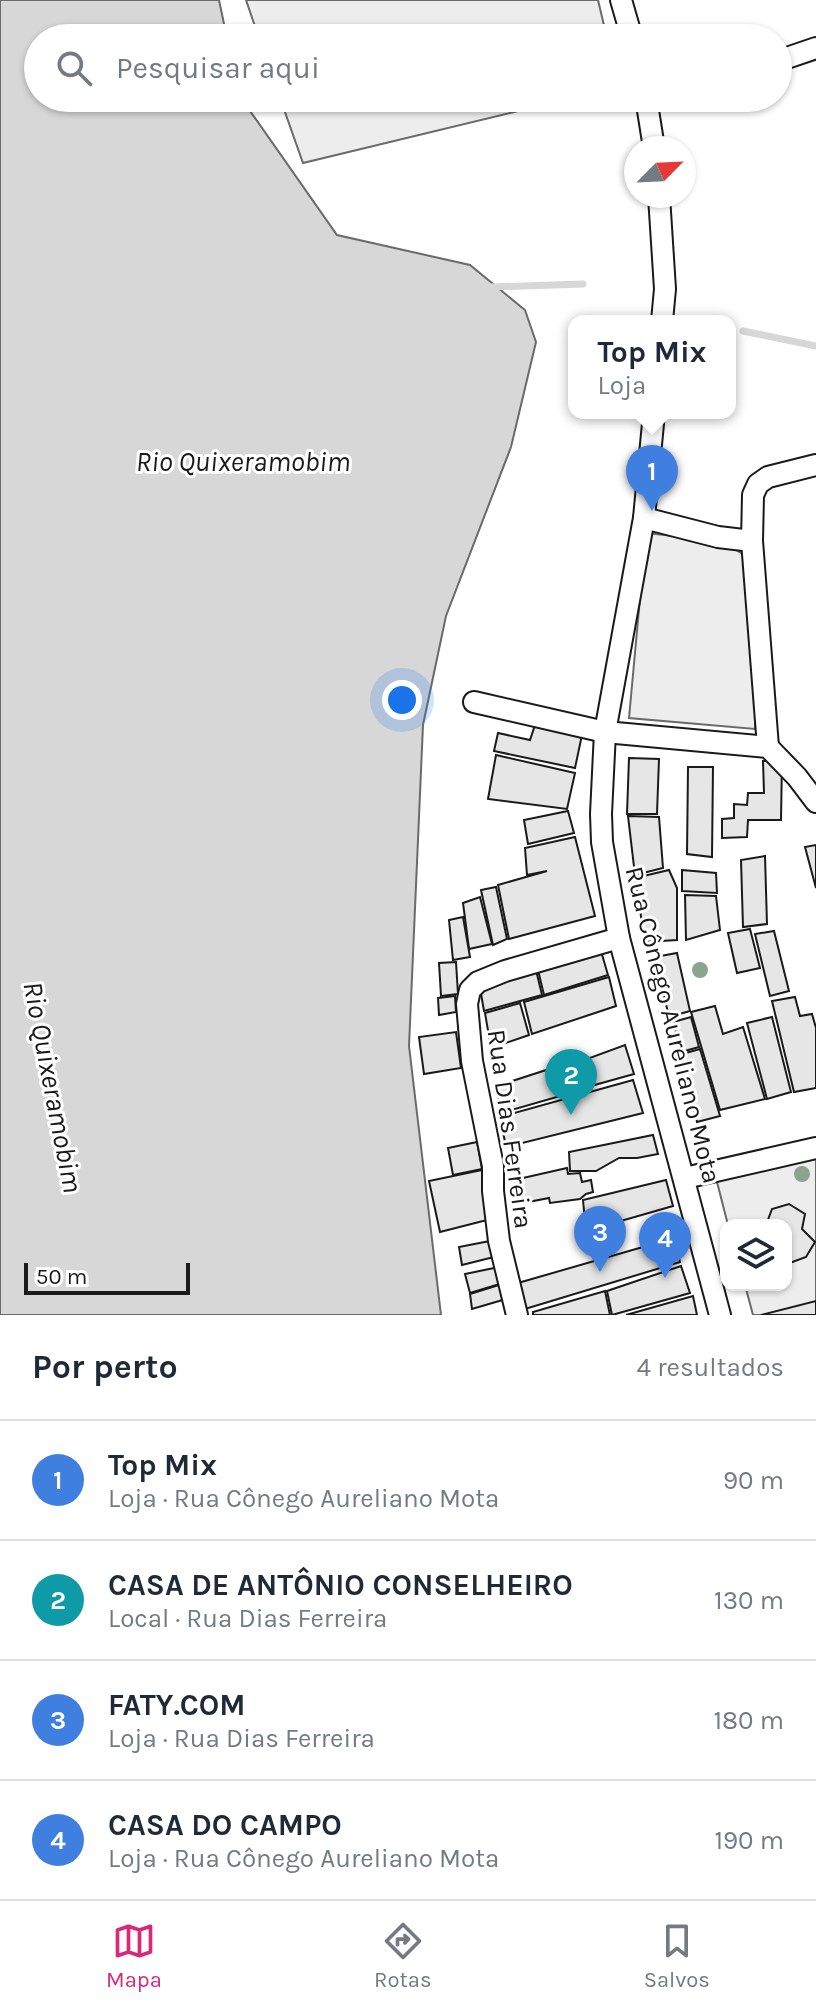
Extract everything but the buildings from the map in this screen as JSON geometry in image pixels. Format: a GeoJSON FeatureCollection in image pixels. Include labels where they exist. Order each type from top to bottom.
{"type":"FeatureCollection","features":[{"type":"Feature","properties":{"kind":"street"},"geometry":{"type":"LineString","coordinates":[[621,0],[628,24]]}},
{"type":"Feature","properties":{"kind":"street"},"geometry":{"type":"LineString","coordinates":[[792,56],[816,48]]}},
{"type":"Feature","properties":{"kind":"street"},"geometry":{"type":"LineString","coordinates":[[653,112],[654,136]]}},
{"type":"Feature","properties":{"kind":"street"},"geometry":{"type":"LineString","coordinates":[[660,208],[665,289],[663,315]]}},
{"type":"Feature","properties":{"kind":"street","name":"Rua Cônego Aureliano Mota"},"geometry":{"type":"LineString","coordinates":[[653,419],[644,518],[605,732],[602,842],[619,938],[720,1315]]}},
{"type":"Feature","properties":{"kind":"street"},"geometry":{"type":"LineString","coordinates":[[816,465],[782,472],[758,484],[753,495],[752,541],[768,747],[816,802]]}},
{"type":"Feature","properties":{"kind":"street"},"geometry":{"type":"LineString","coordinates":[[644,518],[718,537],[752,541]]}},
{"type":"Feature","properties":{"kind":"street"},"geometry":{"type":"LineString","coordinates":[[474,702],[605,732],[768,747]]}},
{"type":"Feature","properties":{"kind":"street","name":"Rua Dias Ferreira"},"geometry":{"type":"LineString","coordinates":[[517,1315],[499,1241],[493,1166],[472,1061],[467,1004],[470,990],[478,982],[505,971],[619,938]]}},
{"type":"Feature","properties":{"kind":"street"},"geometry":{"type":"LineString","coordinates":[[685,1178],[816,1148]]}},
{"type":"Feature","properties":{"kind":"shaded area"},"geometry":{"type":"Polygon","coordinates":[[[246,0],[598,0],[604,24],[254,24],[246,0]]]}},
{"type":"Feature","properties":{"kind":"shaded area"},"geometry":{"type":"Polygon","coordinates":[[[285,112],[514,112],[303,163],[285,112]]]}},
{"type":"Feature","properties":{"kind":"shaded area"},"geometry":{"type":"Polygon","coordinates":[[[646,533],[720,541],[743,554],[755,586],[755,729],[629,718],[646,533]]]}},
{"type":"Feature","properties":{"kind":"shaded area"},"geometry":{"type":"Polygon","coordinates":[[[816,1156],[816,1315],[753,1315],[747,1291],[792,1291],[792,1219],[726,1219],[716,1178],[816,1156]]]}},
{"type":"Feature","properties":{"kind":"water","name":"Rio Quixeramobim"},"geometry":{"type":"Polygon","coordinates":[[[0,0],[219,0],[224,24],[24,24],[24,112],[251,112],[337,235],[470,265],[525,310],[536,342],[511,447],[446,616],[423,725],[409,1046],[441,1315],[0,1315],[0,0]]]}},
{"type":"Feature","properties":{"kind":"waterway"},"geometry":{"type":"LineString","coordinates":[[490,287],[583,284]]}},
{"type":"Feature","properties":{"kind":"waterway"},"geometry":{"type":"LineString","coordinates":[[743,331],[816,346]]}},
{"type":"Feature","properties":{"kind":"place","name":"Top Mix"},"geometry":{"type":"Point","coordinates":[652,511]}},
{"type":"Feature","properties":{"kind":"place","name":"CASA DE ANTÔNIO CONSELHEIRO"},"geometry":{"type":"Point","coordinates":[571,1115]}},
{"type":"Feature","properties":{"kind":"place","name":"FATY.COM"},"geometry":{"type":"Point","coordinates":[600,1272]}},
{"type":"Feature","properties":{"kind":"place","name":"CASA DO CAMPO"},"geometry":{"type":"Point","coordinates":[665,1278]}}]}
